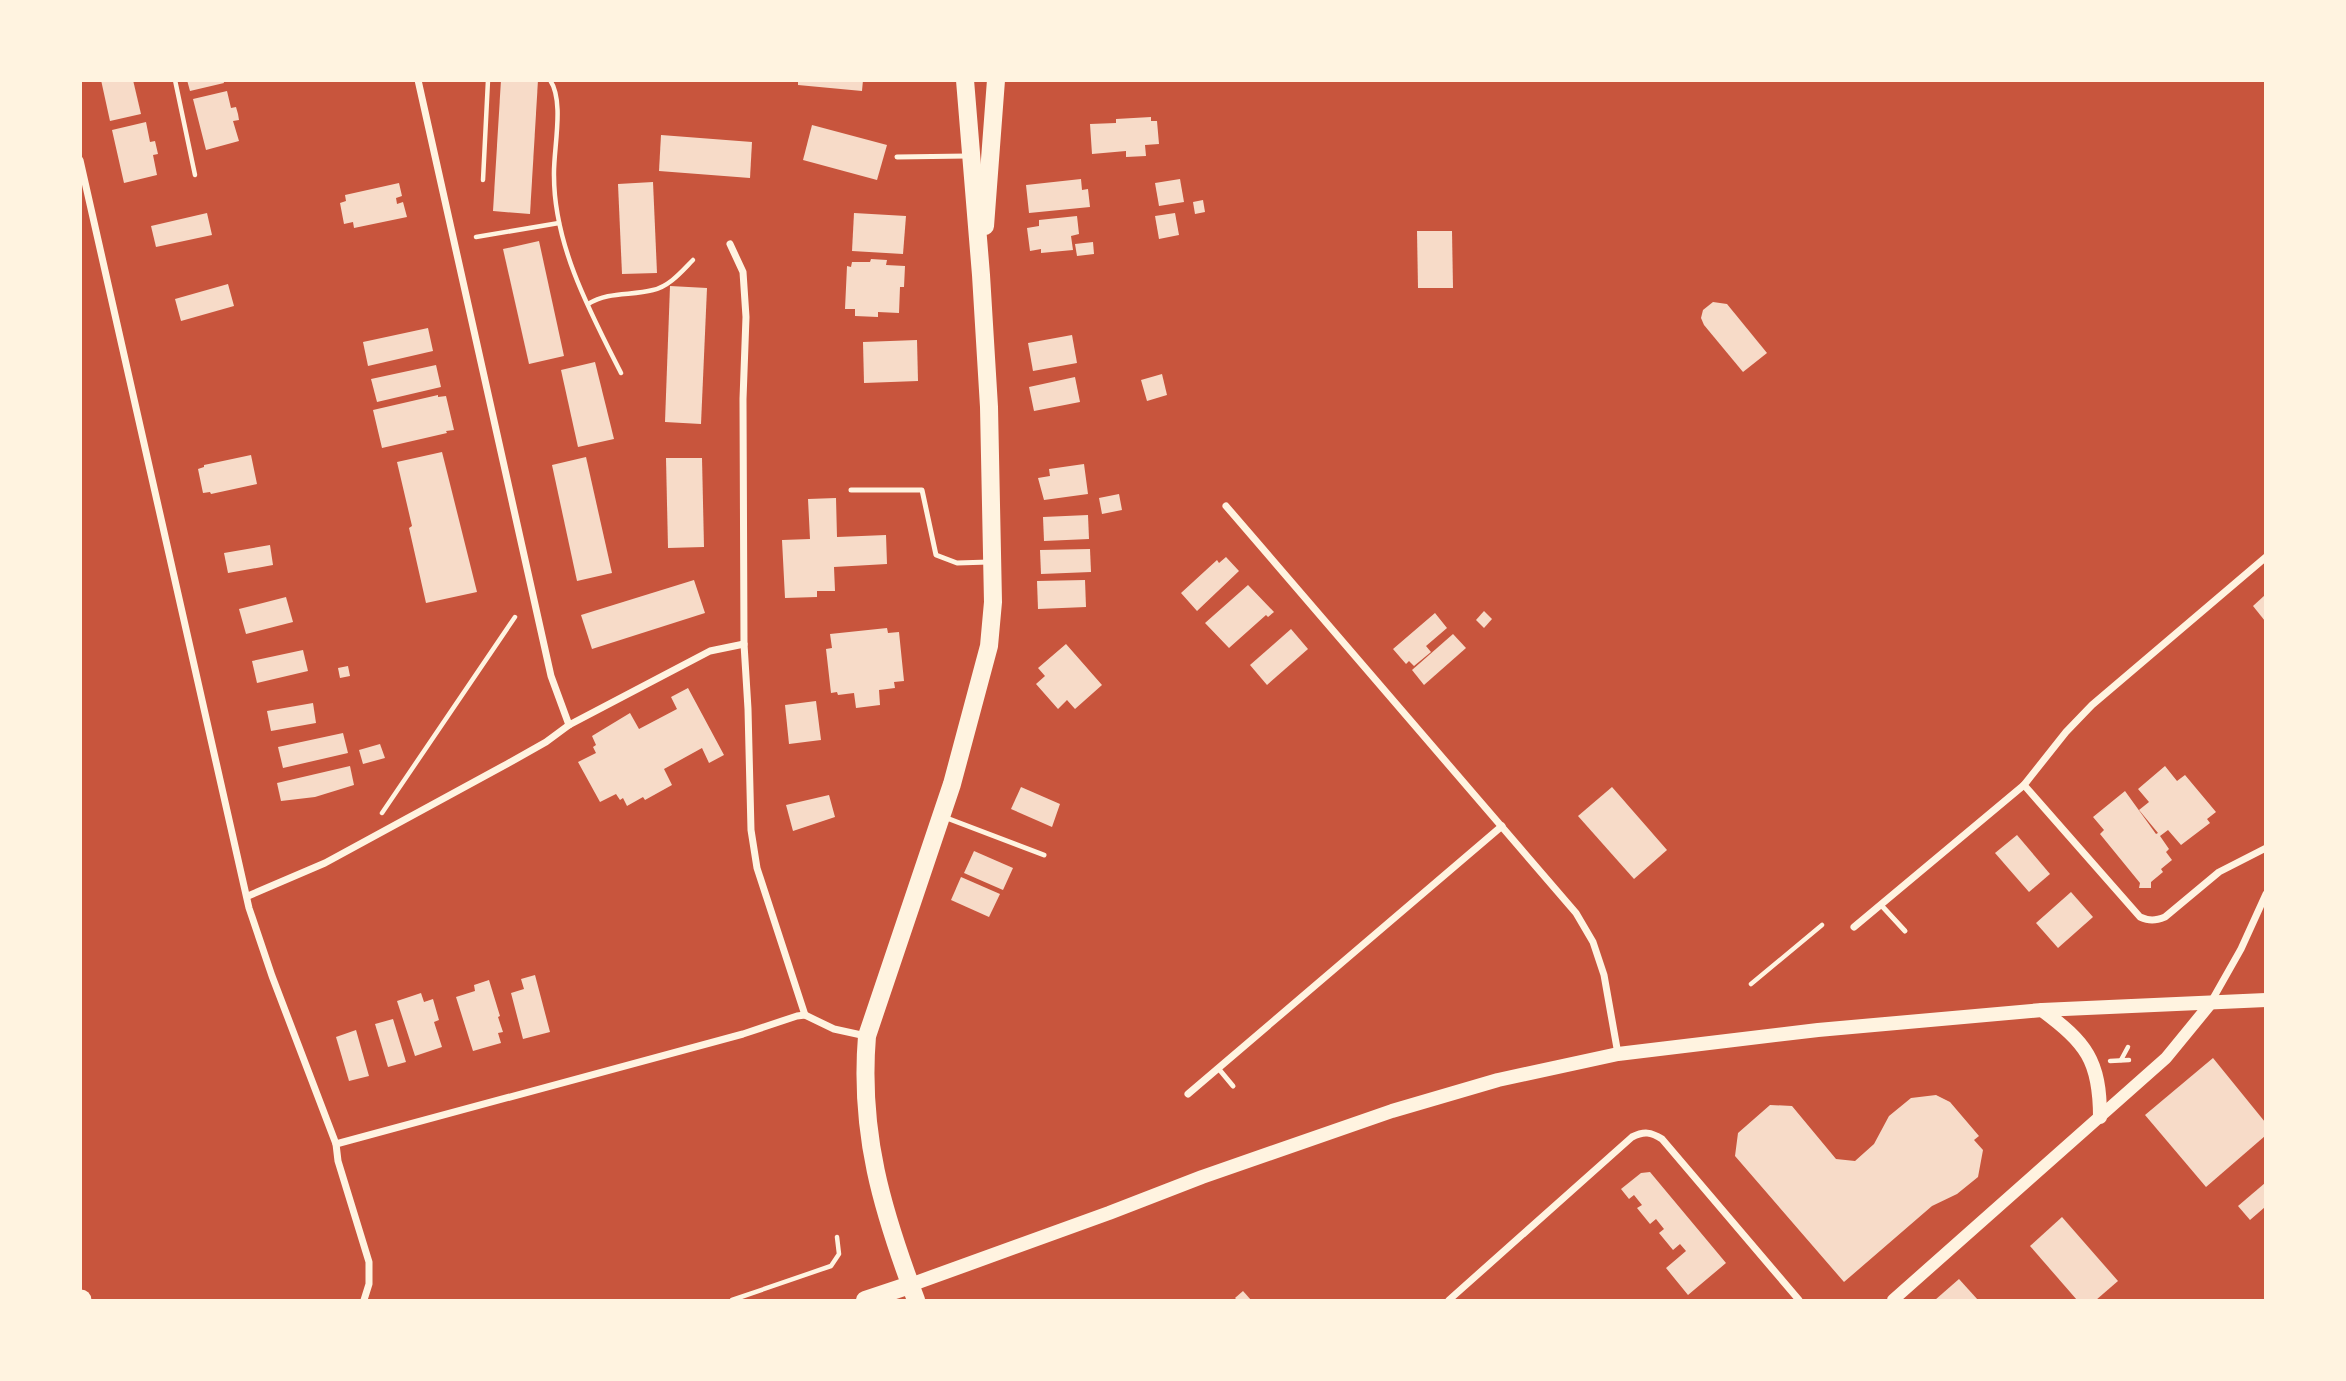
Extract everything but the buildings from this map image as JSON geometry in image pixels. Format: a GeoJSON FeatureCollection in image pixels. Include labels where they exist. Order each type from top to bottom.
{"type":"FeatureCollection","features":[{"type":"Feature","properties":{"kind":"main road"},"geometry":{"type":"LineString","coordinates":[[913,1293],[877,1183],[867,1131],[864,1068],[867,1036],[952,784],[989,646],[993,602],[989,407],[964,80]]}},
{"type":"Feature","properties":{"kind":"main road"},"geometry":{"type":"LineString","coordinates":[[981,275],[996,80]]}},
{"type":"Feature","properties":{"kind":"main road"},"geometry":{"type":"LineString","coordinates":[[865,1300],[913,1293],[1202,1177],[1392,1111],[1498,1080],[1618,1054],[1818,1030],[2042,1010],[2266,1000]]}},
{"type":"Feature","properties":{"kind":"main road"},"geometry":{"type":"LineString","coordinates":[[2042,1010],[2080,1043],[2091,1061],[2100,1085],[2100,1117]]}},
{"type":"Feature","properties":{"kind":"street"},"geometry":{"type":"LineString","coordinates":[[418,80],[548,664],[559,702],[569,724]]}},
{"type":"Feature","properties":{"kind":"street"},"geometry":{"type":"LineString","coordinates":[[80,160],[249,908],[336,1144],[338,1161],[369,1262],[369,1283],[364,1300]]}},
{"type":"Feature","properties":{"kind":"street"},"geometry":{"type":"LineString","coordinates":[[730,244],[743,272],[746,317],[743,398],[744,644],[751,830],[757,868],[805,1015]]}},
{"type":"Feature","properties":{"kind":"street"},"geometry":{"type":"LineString","coordinates":[[1226,506],[1569,904],[1593,942],[1604,975],[1618,1054]]}},
{"type":"Feature","properties":{"kind":"street"},"geometry":{"type":"LineString","coordinates":[[1854,927],[2024,785],[2066,732],[2092,705],[2266,557]]}},
{"type":"Feature","properties":{"kind":"street"},"geometry":{"type":"LineString","coordinates":[[248,896],[324,863],[507,764],[547,741],[569,724],[710,651],[744,644]]}},
{"type":"Feature","properties":{"kind":"street"},"geometry":{"type":"LineString","coordinates":[[2024,785],[2140,917],[2148,920],[2157,921],[2165,917],[2219,872],[2266,848]]}},
{"type":"Feature","properties":{"kind":"street"},"geometry":{"type":"LineString","coordinates":[[1188,1094],[1502,826]]}},
{"type":"Feature","properties":{"kind":"street"},"geometry":{"type":"LineString","coordinates":[[1893,1300],[2166,1058],[2211,1003],[2241,949],[2266,894]]}},
{"type":"Feature","properties":{"kind":"street"},"geometry":{"type":"LineString","coordinates":[[336,1144],[743,1034],[797,1016],[805,1015],[834,1029],[867,1036]]}},
{"type":"Feature","properties":{"kind":"street"},"geometry":{"type":"LineString","coordinates":[[1450,1300],[1632,1137],[1647,1132],[1662,1139],[1798,1300]]}},
{"type":"Feature","properties":{"kind":"lane"},"geometry":{"type":"LineString","coordinates":[[897,157],[970,156]]}},
{"type":"Feature","properties":{"kind":"lane"},"geometry":{"type":"LineString","coordinates":[[851,490],[922,490],[936,555],[957,563],[992,562]]}},
{"type":"Feature","properties":{"kind":"lane"},"geometry":{"type":"LineString","coordinates":[[941,816],[1044,855]]}},
{"type":"Feature","properties":{"kind":"lane"},"geometry":{"type":"LineString","coordinates":[[1881,905],[1905,931]]}},
{"type":"Feature","properties":{"kind":"lane"},"geometry":{"type":"LineString","coordinates":[[1218,1069],[1234,1086]]}},
{"type":"Feature","properties":{"kind":"path"},"geometry":{"type":"LineString","coordinates":[[175,80],[195,175]]}},
{"type":"Feature","properties":{"kind":"path"},"geometry":{"type":"LineString","coordinates":[[483,180],[488,80]]}},
{"type":"Feature","properties":{"kind":"path"},"geometry":{"type":"LineString","coordinates":[[550,80],[557,101],[553,177],[559,223],[574,272],[621,373]]}},
{"type":"Feature","properties":{"kind":"path"},"geometry":{"type":"LineString","coordinates":[[476,237],[559,223]]}},
{"type":"Feature","properties":{"kind":"path"},"geometry":{"type":"LineString","coordinates":[[590,304],[599,298],[655,290],[671,281],[693,260]]}},
{"type":"Feature","properties":{"kind":"path"},"geometry":{"type":"LineString","coordinates":[[379,816],[515,617]]}},
{"type":"Feature","properties":{"kind":"path"},"geometry":{"type":"LineString","coordinates":[[1751,984],[1822,925]]}},
{"type":"Feature","properties":{"kind":"path"},"geometry":{"type":"LineString","coordinates":[[2121,1060],[2128,1046]]}},
{"type":"Feature","properties":{"kind":"path"},"geometry":{"type":"LineString","coordinates":[[2106,1061],[2129,1060]]}},
{"type":"Feature","properties":{"kind":"path"},"geometry":{"type":"LineString","coordinates":[[732,1300],[831,1266],[839,1254],[837,1237]]}}]}
